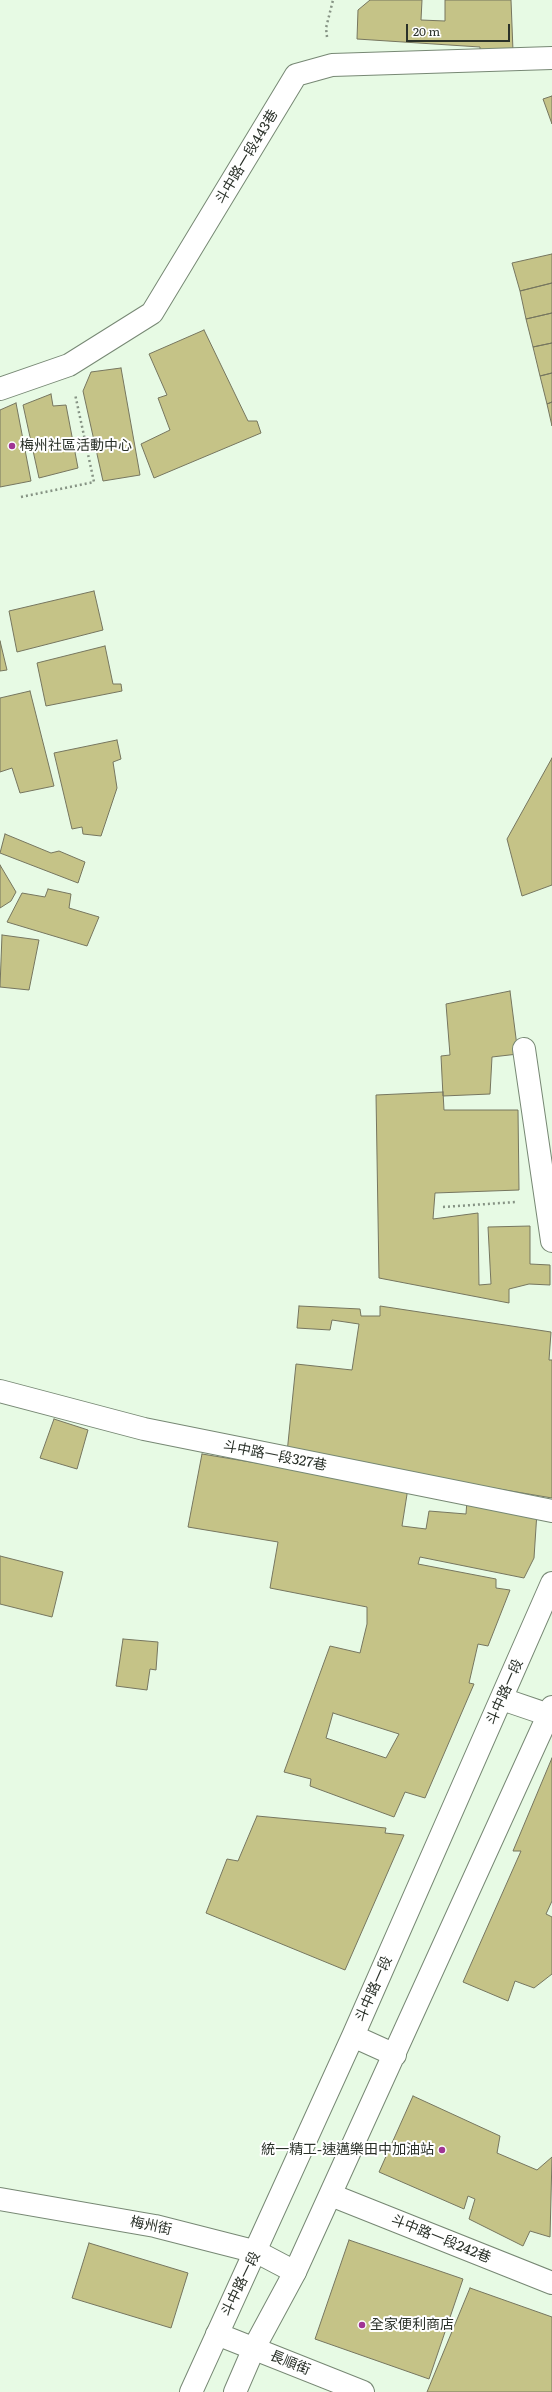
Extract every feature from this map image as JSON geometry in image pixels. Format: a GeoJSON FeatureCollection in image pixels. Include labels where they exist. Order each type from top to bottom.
{"type":"FeatureCollection","features":[{"type":"Feature","properties":{"kind":"main road","name":"斗中路一段443巷"},"geometry":{"type":"LineString","coordinates":[[0,389],[69,364],[152,313],[296,75],[332,65],[552,58]]}},
{"type":"Feature","properties":{"kind":"main road"},"geometry":{"type":"LineString","coordinates":[[524,1049],[552,1240]]}},
{"type":"Feature","properties":{"kind":"main road","name":"斗中路一段327巷"},"geometry":{"type":"LineString","coordinates":[[0,1391],[144,1430],[552,1511]]}},
{"type":"Feature","properties":{"kind":"main road","name":"斗中路一段"},"geometry":{"type":"LineString","coordinates":[[191,2392],[217,2334],[257,2252],[552,1583]]}},
{"type":"Feature","properties":{"kind":"main road"},"geometry":{"type":"LineString","coordinates":[[235,2392],[254,2348],[295,2272],[331,2195],[394,2054],[551,1713],[502,1699]]}},
{"type":"Feature","properties":{"kind":"main road"},"geometry":{"type":"LineString","coordinates":[[353,2036],[394,2054]]}},
{"type":"Feature","properties":{"kind":"main road","name":"斗中路一段242巷"},"geometry":{"type":"LineString","coordinates":[[331,2195],[552,2283]]}},
{"type":"Feature","properties":{"kind":"main road","name":"梅州街"},"geometry":{"type":"LineString","coordinates":[[0,2198],[155,2226],[257,2252],[295,2272]]}},
{"type":"Feature","properties":{"kind":"main road","name":"長順街"},"geometry":{"type":"LineString","coordinates":[[217,2334],[362,2392]]}},
{"type":"Feature","properties":{"kind":"path"},"geometry":{"type":"LineString","coordinates":[[332,65],[326,28],[333,0]]}},
{"type":"Feature","properties":{"kind":"path"},"geometry":{"type":"LineString","coordinates":[[21,496],[94,482],[69,364]]}},
{"type":"Feature","properties":{"kind":"path"},"geometry":{"type":"LineString","coordinates":[[443,1207],[546,1200]]}},
{"type":"Feature","properties":{"kind":"building"},"geometry":{"type":"Polygon","coordinates":[[[370,0],[422,0],[421,20],[445,21],[445,0],[511,0],[513,51],[480,53],[480,47],[357,39],[358,10],[370,0]]]}},
{"type":"Feature","properties":{"kind":"building"},"geometry":{"type":"Polygon","coordinates":[[[552,96],[552,124],[543,99],[552,96]]]}},
{"type":"Feature","properties":{"kind":"building"},"geometry":{"type":"Polygon","coordinates":[[[552,254],[552,283],[520,291],[512,263],[552,254]]]}},
{"type":"Feature","properties":{"kind":"building"},"geometry":{"type":"Polygon","coordinates":[[[552,283],[552,313],[526,319],[520,291],[552,283]]]}},
{"type":"Feature","properties":{"kind":"building"},"geometry":{"type":"Polygon","coordinates":[[[552,313],[552,343],[533,347],[526,319],[552,313]]]}},
{"type":"Feature","properties":{"kind":"building"},"geometry":{"type":"Polygon","coordinates":[[[204,330],[248,421],[257,421],[261,433],[154,478],[141,444],[170,430],[158,398],[167,395],[149,354],[204,330]]]}},
{"type":"Feature","properties":{"kind":"building"},"geometry":{"type":"Polygon","coordinates":[[[552,343],[552,373],[540,376],[533,347],[552,343]]]}},
{"type":"Feature","properties":{"kind":"building"},"geometry":{"type":"Polygon","coordinates":[[[121,368],[140,475],[103,481],[83,391],[91,372],[121,368]]]}},
{"type":"Feature","properties":{"kind":"building"},"geometry":{"type":"Polygon","coordinates":[[[552,373],[552,402],[547,404],[540,376],[552,373]]]}},
{"type":"Feature","properties":{"kind":"building"},"geometry":{"type":"Polygon","coordinates":[[[51,394],[53,406],[66,405],[78,468],[39,478],[23,405],[51,394]]]}},
{"type":"Feature","properties":{"kind":"building"},"geometry":{"type":"Polygon","coordinates":[[[552,402],[552,426],[547,404],[552,402]]]}},
{"type":"Feature","properties":{"kind":"building","name":"梅州社區活動中心"},"geometry":{"type":"Polygon","coordinates":[[[16,403],[31,481],[0,487],[0,410],[16,403]]]}},
{"type":"Feature","properties":{"kind":"building"},"geometry":{"type":"Polygon","coordinates":[[[94,591],[103,630],[17,652],[9,611],[94,591]]]}},
{"type":"Feature","properties":{"kind":"building"},"geometry":{"type":"Polygon","coordinates":[[[0,641],[7,670],[0,671],[0,641]]]}},
{"type":"Feature","properties":{"kind":"building"},"geometry":{"type":"Polygon","coordinates":[[[105,646],[113,684],[121,684],[122,691],[46,706],[37,663],[105,646]]]}},
{"type":"Feature","properties":{"kind":"building"},"geometry":{"type":"Polygon","coordinates":[[[30,691],[54,786],[20,793],[12,768],[0,772],[0,698],[30,691]]]}},
{"type":"Feature","properties":{"kind":"building"},"geometry":{"type":"Polygon","coordinates":[[[117,740],[121,759],[113,762],[117,788],[101,836],[83,834],[82,827],[72,829],[54,753],[117,740]]]}},
{"type":"Feature","properties":{"kind":"building"},"geometry":{"type":"Polygon","coordinates":[[[552,758],[552,885],[522,896],[507,839],[552,758]]]}},
{"type":"Feature","properties":{"kind":"building"},"geometry":{"type":"Polygon","coordinates":[[[5,834],[51,853],[59,851],[85,862],[78,883],[0,853],[5,834]]]}},
{"type":"Feature","properties":{"kind":"building"},"geometry":{"type":"Polygon","coordinates":[[[0,865],[16,892],[11,901],[0,908],[0,865]]]}},
{"type":"Feature","properties":{"kind":"building"},"geometry":{"type":"Polygon","coordinates":[[[48,889],[71,894],[69,908],[99,917],[87,946],[7,922],[22,893],[45,897],[48,889]]]}},
{"type":"Feature","properties":{"kind":"building"},"geometry":{"type":"Polygon","coordinates":[[[2,935],[39,940],[29,990],[0,987],[2,935]]]}},
{"type":"Feature","properties":{"kind":"building"},"geometry":{"type":"Polygon","coordinates":[[[510,991],[518,1054],[492,1057],[490,1094],[443,1096],[441,1056],[450,1055],[446,1004],[510,991]]]}},
{"type":"Feature","properties":{"kind":"building"},"geometry":{"type":"Polygon","coordinates":[[[443,1092],[444,1110],[518,1110],[519,1190],[435,1193],[433,1219],[478,1213],[479,1285],[491,1284],[488,1227],[530,1226],[530,1264],[550,1265],[550,1285],[529,1284],[509,1289],[509,1303],[379,1278],[376,1095],[443,1092]]]}},
{"type":"Feature","properties":{"kind":"building"},"geometry":{"type":"Polygon","coordinates":[[[299,1306],[360,1309],[361,1316],[380,1316],[380,1306],[551,1332],[549,1360],[552,1360],[552,1498],[287,1453],[296,1364],[352,1370],[359,1324],[332,1320],[330,1330],[297,1328],[299,1306]]]}},
{"type":"Feature","properties":{"kind":"building"},"geometry":{"type":"Polygon","coordinates":[[[54,1419],[88,1430],[77,1469],[40,1458],[54,1419]]]}},
{"type":"Feature","properties":{"kind":"building"},"geometry":{"type":"Polygon","coordinates":[[[202,1454],[408,1488],[402,1526],[426,1529],[429,1511],[466,1514],[467,1500],[537,1512],[534,1558],[524,1578],[420,1557],[418,1564],[496,1579],[496,1588],[510,1590],[488,1646],[478,1644],[469,1683],[474,1684],[425,1798],[405,1792],[394,1817],[310,1786],[311,1779],[284,1772],[330,1646],[360,1653],[367,1624],[367,1607],[270,1588],[278,1542],[188,1527],[202,1454]],[[333,1713],[326,1738],[386,1758],[399,1734],[333,1713]]]}},
{"type":"Feature","properties":{"kind":"building"},"geometry":{"type":"Polygon","coordinates":[[[0,1556],[63,1572],[52,1617],[0,1604],[0,1556]]]}},
{"type":"Feature","properties":{"kind":"building"},"geometry":{"type":"Polygon","coordinates":[[[123,1639],[158,1642],[156,1670],[150,1669],[147,1690],[116,1686],[123,1639]]]}},
{"type":"Feature","properties":{"kind":"building"},"geometry":{"type":"Polygon","coordinates":[[[552,1758],[552,1901],[546,1914],[552,1917],[552,1974],[534,1988],[515,1981],[508,2001],[463,1982],[521,1851],[513,1851],[552,1758]]]}},
{"type":"Feature","properties":{"kind":"building"},"geometry":{"type":"Polygon","coordinates":[[[257,1816],[386,1828],[385,1833],[404,1835],[345,1970],[206,1913],[227,1859],[238,1861],[257,1816]]]}},
{"type":"Feature","properties":{"kind":"building"},"geometry":{"type":"Polygon","coordinates":[[[413,2096],[500,2136],[497,2153],[537,2170],[552,2157],[550,2237],[530,2231],[523,2246],[469,2219],[475,2199],[468,2196],[464,2209],[379,2172],[413,2096]]]}},
{"type":"Feature","properties":{"kind":"building"},"geometry":{"type":"Polygon","coordinates":[[[349,2240],[463,2279],[429,2379],[315,2339],[349,2240]]]}},
{"type":"Feature","properties":{"kind":"building"},"geometry":{"type":"Polygon","coordinates":[[[89,2243],[188,2273],[171,2328],[72,2298],[89,2243]]]}},
{"type":"Feature","properties":{"kind":"building"},"geometry":{"type":"Polygon","coordinates":[[[470,2288],[552,2317],[552,2392],[427,2392],[470,2288]]]}},
{"type":"Feature","properties":{"kind":"place","name":"梅州社區活動中心"},"geometry":{"type":"Point","coordinates":[12,446]}},
{"type":"Feature","properties":{"kind":"place","name":"統一精工-速邁樂田中加油站"},"geometry":{"type":"Point","coordinates":[442,2150]}},
{"type":"Feature","properties":{"kind":"place","name":"全家便利商店"},"geometry":{"type":"Point","coordinates":[362,2325]}}]}
